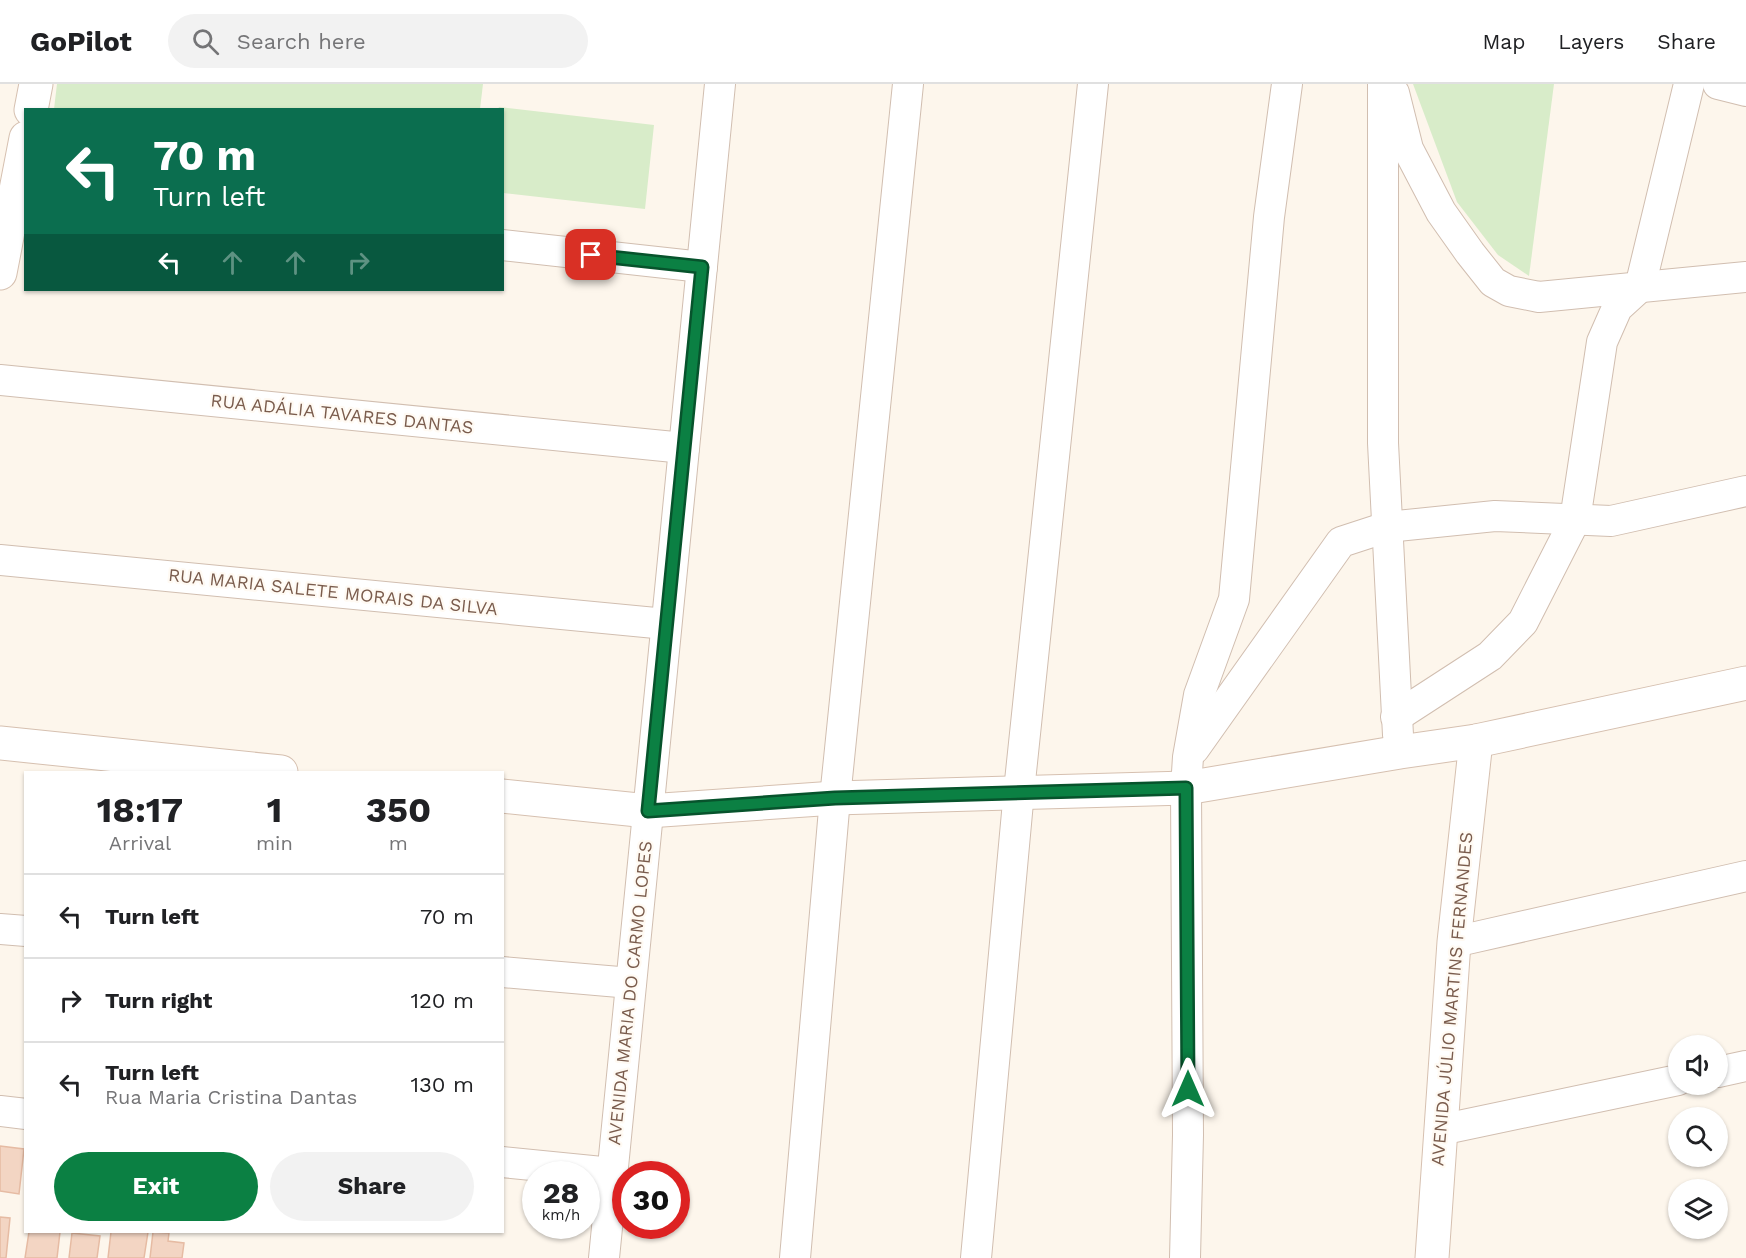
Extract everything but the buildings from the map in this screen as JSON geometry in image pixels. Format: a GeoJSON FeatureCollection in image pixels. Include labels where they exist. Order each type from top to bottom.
{"type":"FeatureCollection","features":[{"type":"Feature","properties":{"kind":"street"},"geometry":{"type":"LineString","coordinates":[[31,108],[36,84]]}},
{"type":"Feature","properties":{"kind":"street","name":"AVENIDA MARIA DO CARMO LOPES"},"geometry":{"type":"LineString","coordinates":[[613,1161],[720,84]]}},
{"type":"Feature","properties":{"kind":"street"},"geometry":{"type":"LineString","coordinates":[[795,1258],[835,798],[908,84]]}},
{"type":"Feature","properties":{"kind":"street"},"geometry":{"type":"LineString","coordinates":[[976,1258],[1018,791],[1093,84]]}},
{"type":"Feature","properties":{"kind":"street"},"geometry":{"type":"LineString","coordinates":[[1185,1258],[1188,1135],[1187,772],[1199,695],[1234,599],[1269,217],[1287,84]]}},
{"type":"Feature","properties":{"kind":"street"},"geometry":{"type":"LineString","coordinates":[[1383,84],[1383,431],[1396,717],[1400,752]]}},
{"type":"Feature","properties":{"kind":"street"},"geometry":{"type":"LineString","coordinates":[[1391,84],[1408,149],[1441,212],[1493,282],[1509,291],[1539,297],[1746,277]]}},
{"type":"Feature","properties":{"kind":"street"},"geometry":{"type":"LineString","coordinates":[[1396,717],[1490,656],[1523,622],[1575,520],[1602,342],[1617,308],[1640,287],[1689,84]]}},
{"type":"Feature","properties":{"kind":"street"},"geometry":{"type":"LineString","coordinates":[[1718,84],[1746,92]]}},
{"type":"Feature","properties":{"kind":"street"},"geometry":{"type":"LineString","coordinates":[[0,273],[20,192],[24,156]]}},
{"type":"Feature","properties":{"kind":"street"},"geometry":{"type":"LineString","coordinates":[[504,245],[702,267]]}},
{"type":"Feature","properties":{"kind":"street","name":"RUA ADÁLIA TAVARES DANTAS"},"geometry":{"type":"LineString","coordinates":[[0,380],[684,448]]}},
{"type":"Feature","properties":{"kind":"street"},"geometry":{"type":"LineString","coordinates":[[1187,772],[1341,542],[1388,527],[1495,516],[1611,521],[1746,491]]}},
{"type":"Feature","properties":{"kind":"street","name":"RUA MARIA SALETE MORAIS DA SILVA"},"geometry":{"type":"LineString","coordinates":[[0,560],[666,624]]}},
{"type":"Feature","properties":{"kind":"street"},"geometry":{"type":"LineString","coordinates":[[504,796],[648,811],[835,798],[1018,791],[1400,752],[1476,741],[1746,683]]}},
{"type":"Feature","properties":{"kind":"street","name":"AVENIDA JÚLIO MARTINS FERNANDES"},"geometry":{"type":"LineString","coordinates":[[1432,1258],[1454,942],[1476,741]]}},
{"type":"Feature","properties":{"kind":"street"},"geometry":{"type":"LineString","coordinates":[[0,743],[271,771]]}},
{"type":"Feature","properties":{"kind":"street"},"geometry":{"type":"LineString","coordinates":[[1454,942],[1746,876]]}},
{"type":"Feature","properties":{"kind":"street"},"geometry":{"type":"LineString","coordinates":[[0,929],[24,931]]}},
{"type":"Feature","properties":{"kind":"street"},"geometry":{"type":"LineString","coordinates":[[504,972],[631,983]]}},
{"type":"Feature","properties":{"kind":"street"},"geometry":{"type":"LineString","coordinates":[[1728,1070],[1746,1066]]}},
{"type":"Feature","properties":{"kind":"street"},"geometry":{"type":"LineString","coordinates":[[1440,1130],[1668,1082]]}},
{"type":"Feature","properties":{"kind":"street"},"geometry":{"type":"LineString","coordinates":[[0,1111],[24,1114]]}},
{"type":"Feature","properties":{"kind":"street"},"geometry":{"type":"LineString","coordinates":[[504,1162],[612,1173]]}},
{"type":"Feature","properties":{"kind":"street","name":"AVENIDA MARIA DO CARMO LOPES"},"geometry":{"type":"LineString","coordinates":[[604,1258],[612,1173]]}},
{"type":"Feature","properties":{"kind":"green space"},"geometry":{"type":"Polygon","coordinates":[[[57,84],[483,84],[480,108],[54,108],[57,84]]]}},
{"type":"Feature","properties":{"kind":"green space"},"geometry":{"type":"Polygon","coordinates":[[[1413,84],[1554,84],[1529,276],[1498,255],[1457,202],[1413,84]]]}},
{"type":"Feature","properties":{"kind":"green space"},"geometry":{"type":"Polygon","coordinates":[[[499,107],[654,125],[645,209],[504,193],[504,108],[499,107]]]}},
{"type":"Feature","properties":{"kind":"route"},"geometry":{"type":"LineString","coordinates":[[591,255],[702,267],[648,811],[835,798],[1186,788],[1188,1089]]}}]}
